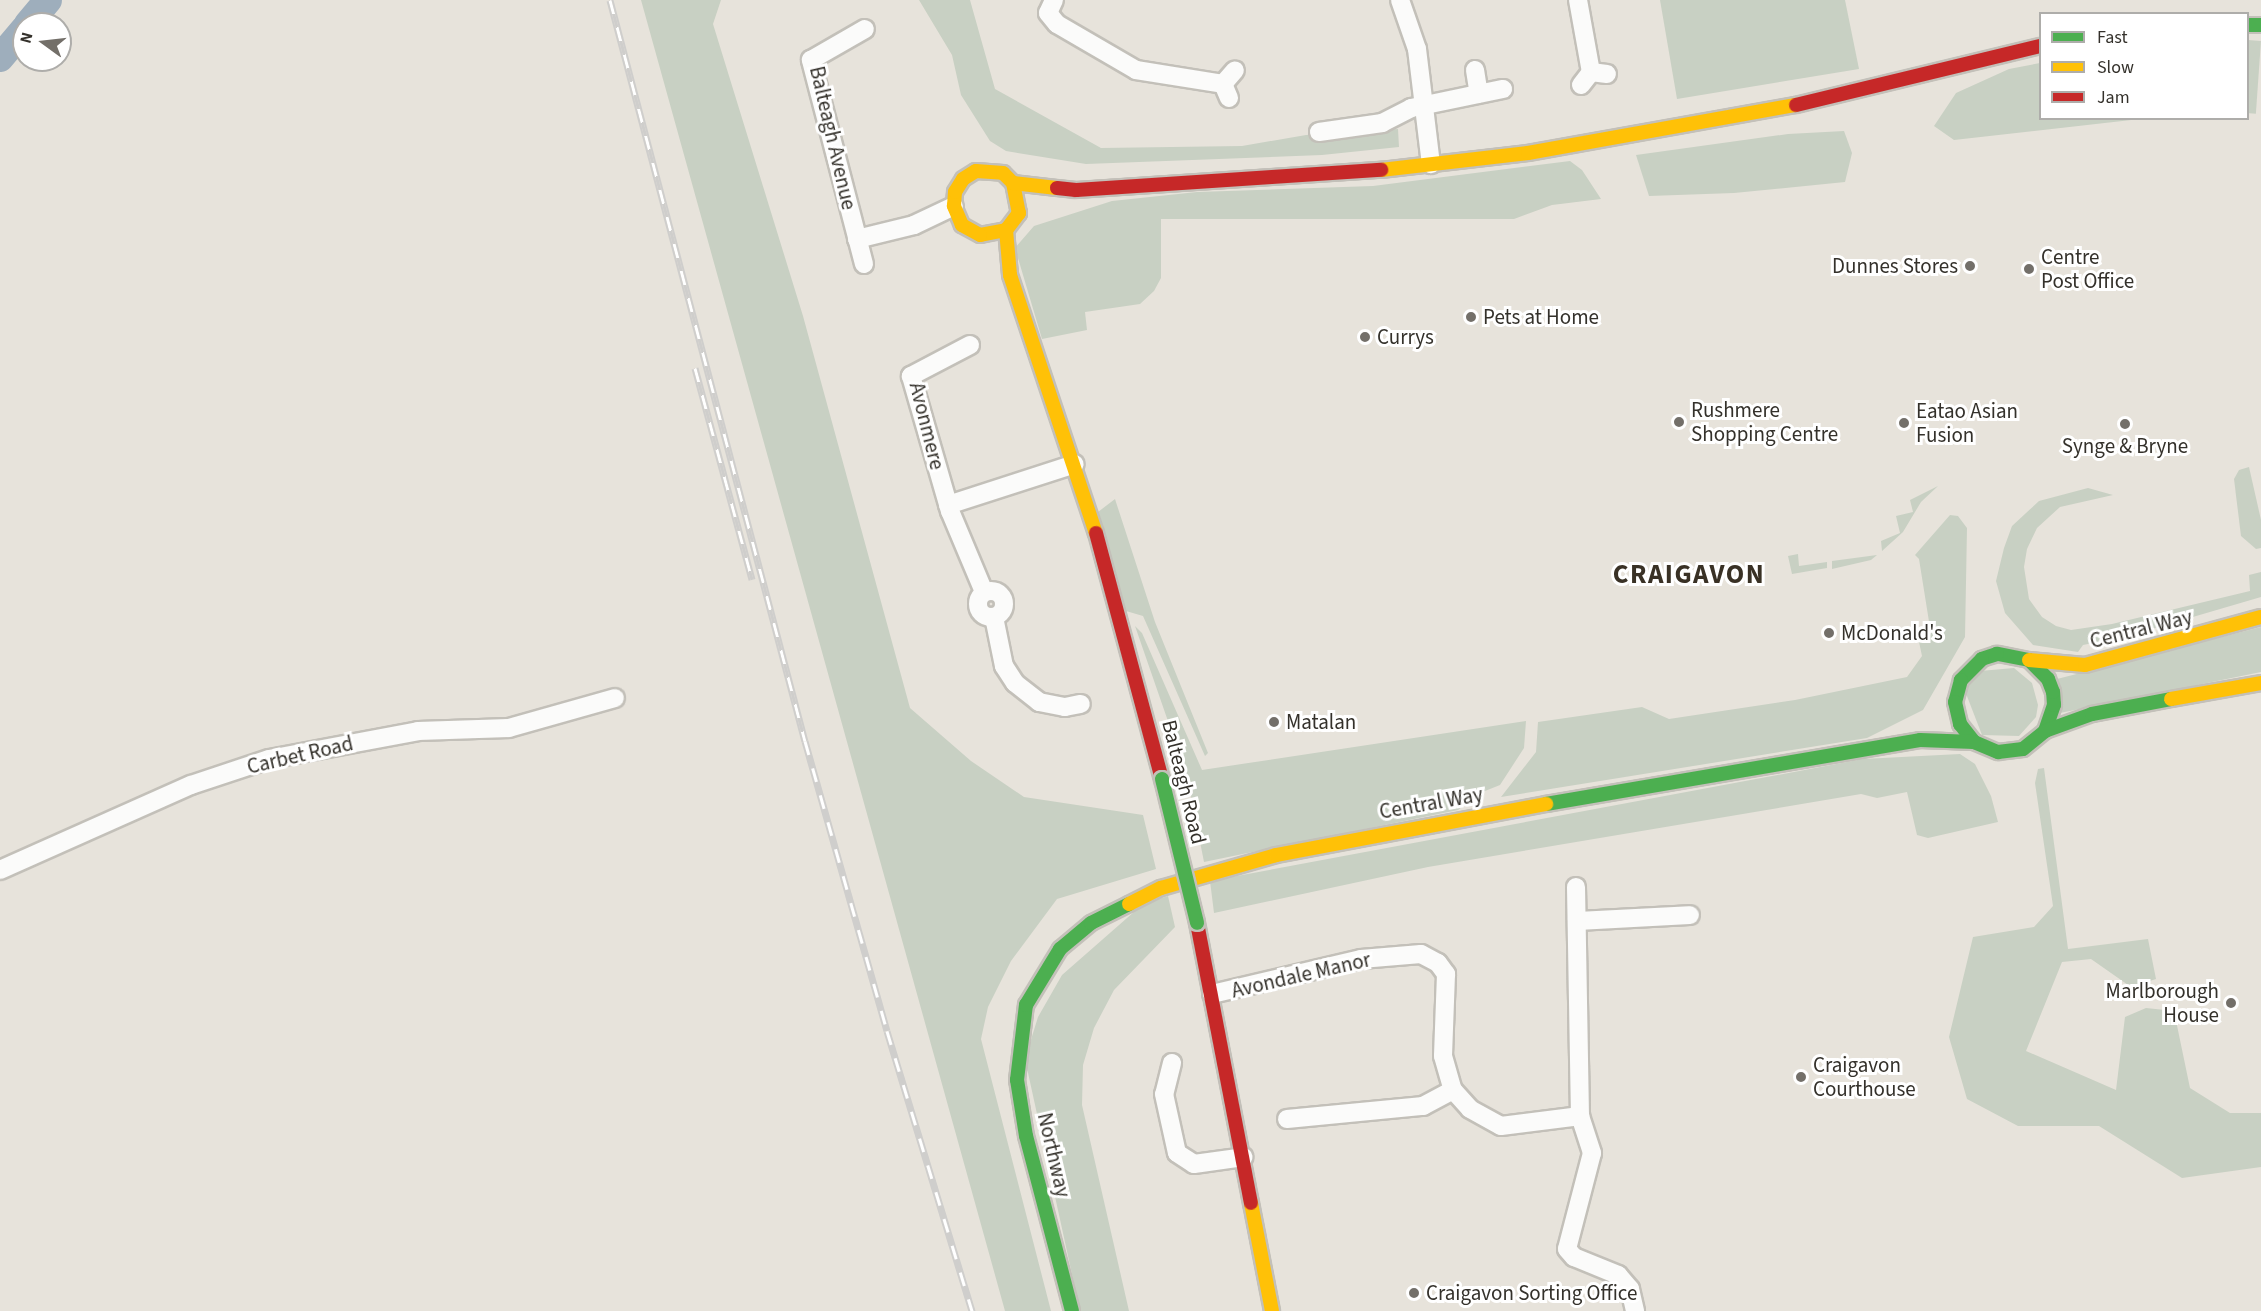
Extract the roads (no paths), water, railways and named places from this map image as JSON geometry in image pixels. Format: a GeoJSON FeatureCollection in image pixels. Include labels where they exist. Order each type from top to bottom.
{"type":"FeatureCollection","features":[{"type":"Feature","properties":{"kind":"main road"},"geometry":{"type":"LineString","coordinates":[[1013,183],[1076,190],[1431,164],[1623,138],[1827,100],[2039,46]]}},
{"type":"Feature","properties":{"kind":"main road"},"geometry":{"type":"LineString","coordinates":[[976,171],[1003,173],[1013,183],[1020,203],[1018,213],[1006,230],[980,235],[962,225],[954,206],[955,192],[963,179],[976,171]]}},
{"type":"Feature","properties":{"kind":"main road"},"geometry":{"type":"LineString","coordinates":[[1018,213],[1076,190]]}},
{"type":"Feature","properties":{"kind":"main road","name":"Balteagh Road"},"geometry":{"type":"LineString","coordinates":[[1006,230],[1010,275],[1075,464],[1118,604],[1197,923],[1244,1157],[1265,1310]]}},
{"type":"Feature","properties":{"kind":"main road","name":"Balteagh Road"},"geometry":{"type":"LineString","coordinates":[[980,235],[1010,275]]}},
{"type":"Feature","properties":{"kind":"main road","name":"Central Way"},"geometry":{"type":"LineString","coordinates":[[2029,660],[2064,666],[2094,664],[2261,617]]}},
{"type":"Feature","properties":{"kind":"main road"},"geometry":{"type":"LineString","coordinates":[[1944,708],[1957,691],[1968,669],[1982,659],[1997,654],[2029,660],[2048,679],[2053,692],[2053,712],[2045,731],[2034,742],[2011,752],[1998,752],[1974,742],[1960,724],[1957,691]]}},
{"type":"Feature","properties":{"kind":"main road"},"geometry":{"type":"LineString","coordinates":[[2045,731],[2091,714],[2261,683]]}},
{"type":"Feature","properties":{"kind":"main road","name":"Central Way"},"geometry":{"type":"LineString","coordinates":[[1894,744],[1927,722]]}},
{"type":"Feature","properties":{"kind":"main road","name":"Central Way"},"geometry":{"type":"LineString","coordinates":[[1026,1005],[1060,949],[1091,923],[1123,905],[1172,885],[1276,855],[1374,834],[1894,744],[1920,740],[1974,742]]}},
{"type":"Feature","properties":{"kind":"main road","name":"Northway"},"geometry":{"type":"LineString","coordinates":[[1026,1005],[1017,1080],[1026,1136],[1072,1311]]}},
{"type":"Feature","properties":{"kind":"street"},"geometry":{"type":"LineString","coordinates":[[1054,0],[1048,14],[1057,24],[1136,70],[1229,84]]}},
{"type":"Feature","properties":{"kind":"street"},"geometry":{"type":"LineString","coordinates":[[1400,0],[1417,49],[1426,104],[1431,164]]}},
{"type":"Feature","properties":{"kind":"street"},"geometry":{"type":"LineString","coordinates":[[1578,0],[1593,77]]}},
{"type":"Feature","properties":{"kind":"street","name":"Balteagh Avenue"},"geometry":{"type":"LineString","coordinates":[[864,264],[811,60],[865,29]]}},
{"type":"Feature","properties":{"kind":"street"},"geometry":{"type":"LineString","coordinates":[[1474,70],[1479,94]]}},
{"type":"Feature","properties":{"kind":"street"},"geometry":{"type":"LineString","coordinates":[[1319,132],[1382,123],[1426,104],[1503,89]]}},
{"type":"Feature","properties":{"kind":"street","name":"Balteagh Avenue"},"geometry":{"type":"LineString","coordinates":[[857,239],[914,225],[954,206]]}},
{"type":"Feature","properties":{"kind":"street","name":"Avonmere"},"geometry":{"type":"LineString","coordinates":[[970,345],[911,376],[948,505],[984,592],[992,591],[1003,599],[1004,606],[994,617],[1004,666],[1015,683],[1039,702],[1065,707],[1081,704]]}},
{"type":"Feature","properties":{"kind":"street"},"geometry":{"type":"LineString","coordinates":[[948,505],[1075,464]]}},
{"type":"Feature","properties":{"kind":"street","name":"Carbet Road"},"geometry":{"type":"LineString","coordinates":[[0,870],[191,785],[269,759],[418,731],[509,728],[615,698]]}},
{"type":"Feature","properties":{"kind":"street"},"geometry":{"type":"LineString","coordinates":[[1576,887],[1580,1116],[1592,1153],[1567,1249],[1574,1257],[1618,1275],[1630,1289],[1635,1311]]}},
{"type":"Feature","properties":{"kind":"street"},"geometry":{"type":"LineString","coordinates":[[1577,921],[1690,915]]}},
{"type":"Feature","properties":{"kind":"street","name":"Avondale Manor"},"geometry":{"type":"LineString","coordinates":[[1212,994],[1361,958],[1421,954],[1438,963],[1446,974],[1443,1056],[1453,1090]]}},
{"type":"Feature","properties":{"kind":"street"},"geometry":{"type":"LineString","coordinates":[[1172,1063],[1164,1094],[1177,1153],[1194,1164],[1244,1157]]}},
{"type":"Feature","properties":{"kind":"street"},"geometry":{"type":"LineString","coordinates":[[1287,1119],[1423,1106],[1453,1090],[1470,1109],[1501,1126],[1580,1116]]}},
{"type":"Feature","properties":{"kind":"waterway"},"geometry":{"type":"LineString","coordinates":[[38,12],[48,0]]}},
{"type":"Feature","properties":{"kind":"waterway"},"geometry":{"type":"LineString","coordinates":[[0,58],[12,44]]}},
{"type":"Feature","properties":{"kind":"railway"},"geometry":{"type":"LineString","coordinates":[[610,0],[805,741],[887,1031],[972,1311]]}},
{"type":"Feature","properties":{"kind":"railway"},"geometry":{"type":"LineString","coordinates":[[695,368],[752,579]]}},
{"type":"Feature","properties":{"kind":"place","name":"Dunnes Stores"},"geometry":{"type":"Point","coordinates":[1970,266]}},
{"type":"Feature","properties":{"kind":"place","name":"Centre Post Office"},"geometry":{"type":"Point","coordinates":[2029,269]}},
{"type":"Feature","properties":{"kind":"place","name":"Pets at Home"},"geometry":{"type":"Point","coordinates":[1471,317]}},
{"type":"Feature","properties":{"kind":"place","name":"Currys"},"geometry":{"type":"Point","coordinates":[1365,337]}},
{"type":"Feature","properties":{"kind":"place","name":"Rushmere Shopping Centre"},"geometry":{"type":"Point","coordinates":[1679,422]}},
{"type":"Feature","properties":{"kind":"place","name":"Eatao Asian Fusion"},"geometry":{"type":"Point","coordinates":[1904,423]}},
{"type":"Feature","properties":{"kind":"place","name":"Synge & Bryne"},"geometry":{"type":"Point","coordinates":[2125,424]}},
{"type":"Feature","properties":{"kind":"place","name":"McDonald's"},"geometry":{"type":"Point","coordinates":[1829,633]}},
{"type":"Feature","properties":{"kind":"place","name":"Matalan"},"geometry":{"type":"Point","coordinates":[1274,722]}},
{"type":"Feature","properties":{"kind":"place","name":"Marlborough House"},"geometry":{"type":"Point","coordinates":[2231,1003]}},
{"type":"Feature","properties":{"kind":"place","name":"Craigavon Courthouse"},"geometry":{"type":"Point","coordinates":[1801,1077]}},
{"type":"Feature","properties":{"kind":"place","name":"Craigavon Sorting Office"},"geometry":{"type":"Point","coordinates":[1414,1293]}},
{"type":"Feature","properties":{"kind":"district","name":"CRAIGAVON"},"geometry":{"type":"Point","coordinates":[1689,575]}}]}
